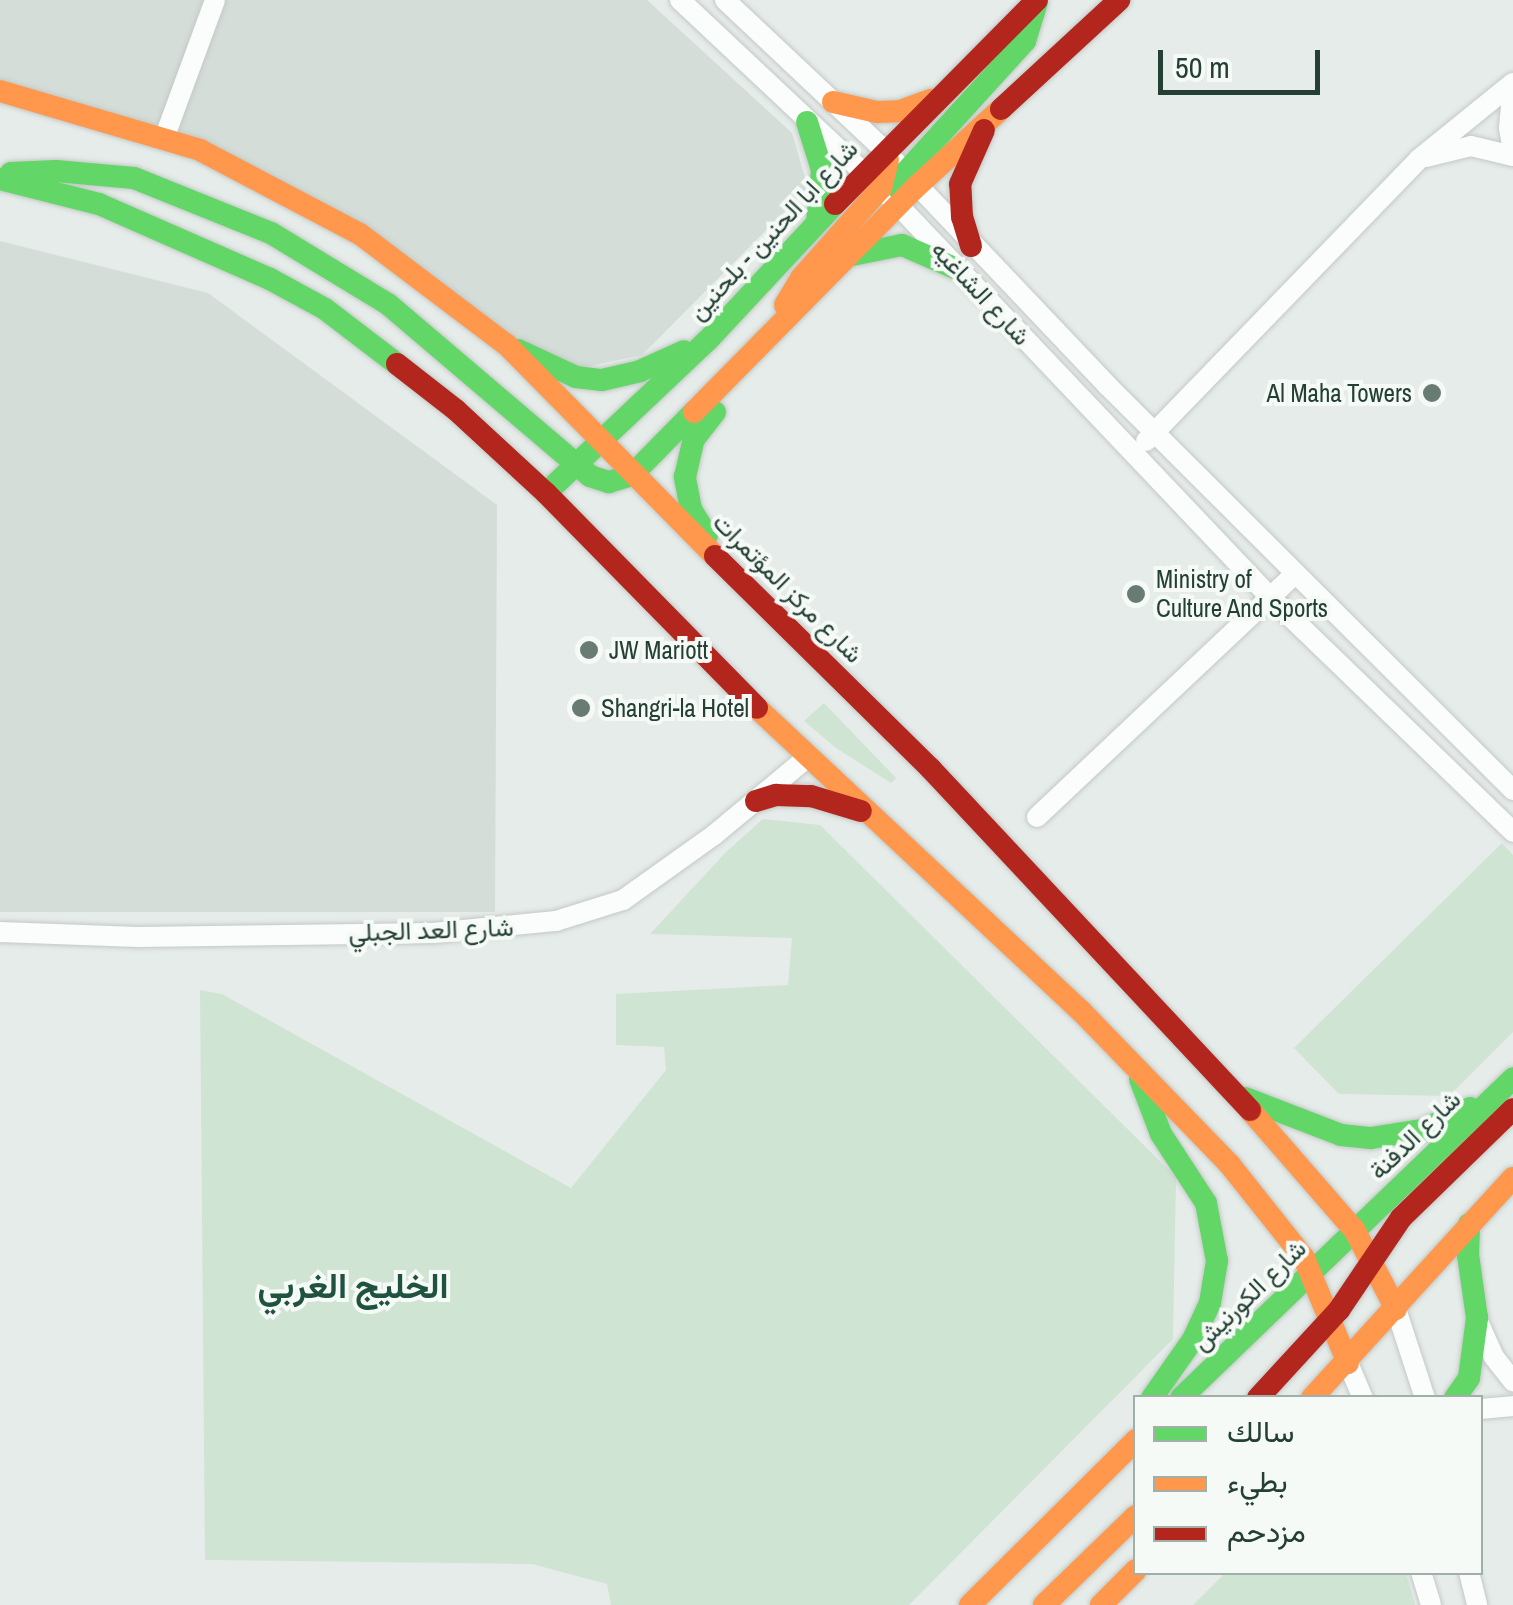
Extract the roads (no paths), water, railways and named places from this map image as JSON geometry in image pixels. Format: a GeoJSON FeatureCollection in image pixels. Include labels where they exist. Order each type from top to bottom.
{"type":"FeatureCollection","features":[{"type":"Feature","properties":{"kind":"street"},"geometry":{"type":"LineString","coordinates":[[166,136],[215,0]]}},
{"type":"Feature","properties":{"kind":"street","name":"شارع الشاغيه"},"geometry":{"type":"LineString","coordinates":[[680,0],[807,122],[971,246],[1513,790]]}},
{"type":"Feature","properties":{"kind":"street"},"geometry":{"type":"LineString","coordinates":[[725,0],[885,152],[892,185]]}},
{"type":"Feature","properties":{"kind":"street"},"geometry":{"type":"LineString","coordinates":[[780,326],[789,294],[1026,41],[1037,0]]}},
{"type":"Feature","properties":{"kind":"street","name":"شارع ابا الحنين - بلحنين"},"geometry":{"type":"LineString","coordinates":[[885,152],[1037,0]]}},
{"type":"Feature","properties":{"kind":"street","name":"شارع ابا الحنين - بلحنين"},"geometry":{"type":"LineString","coordinates":[[546,494],[708,340],[818,222],[892,185],[986,120],[1119,0]]}},
{"type":"Feature","properties":{"kind":"street"},"geometry":{"type":"LineString","coordinates":[[1419,159],[1471,146],[1513,153],[1509,128],[1513,83]]}},
{"type":"Feature","properties":{"kind":"street"},"geometry":{"type":"LineString","coordinates":[[1133,453],[1419,159],[1513,83]]}},
{"type":"Feature","properties":{"kind":"street","name":"شارع مركز المؤتمرات"},"geometry":{"type":"LineString","coordinates":[[0,90],[166,136],[234,167],[360,234],[507,345],[931,769],[1239,1096],[1355,1231],[1396,1309]]}},
{"type":"Feature","properties":{"kind":"street"},"geometry":{"type":"LineString","coordinates":[[833,102],[866,111],[900,111],[941,94]]}},
{"type":"Feature","properties":{"kind":"street"},"geometry":{"type":"LineString","coordinates":[[971,246],[962,217],[960,184],[986,120]]}},
{"type":"Feature","properties":{"kind":"street"},"geometry":{"type":"LineString","coordinates":[[807,122],[822,170],[818,222]]}},
{"type":"Feature","properties":{"kind":"street"},"geometry":{"type":"LineString","coordinates":[[0,176],[56,171],[134,178],[270,233],[388,304],[599,481],[632,474]]}},
{"type":"Feature","properties":{"kind":"street"},"geometry":{"type":"LineString","coordinates":[[0,176],[114,210],[325,309],[456,410],[546,494],[666,622],[1080,1011],[1250,1186],[1290,1238],[1311,1274],[1362,1395]]}},
{"type":"Feature","properties":{"kind":"street","name":"شارع الشاغيه"},"geometry":{"type":"LineString","coordinates":[[892,185],[957,268],[1271,598],[1513,832]]}},
{"type":"Feature","properties":{"kind":"street","name":"شارع ابا الحنين - بلحنين"},"geometry":{"type":"LineString","coordinates":[[632,474],[850,255],[892,185]]}},
{"type":"Feature","properties":{"kind":"street"},"geometry":{"type":"LineString","coordinates":[[850,255],[902,245],[957,268]]}},
{"type":"Feature","properties":{"kind":"street"},"geometry":{"type":"LineString","coordinates":[[507,345],[576,377],[602,380],[640,371],[708,340]]}},
{"type":"Feature","properties":{"kind":"street"},"geometry":{"type":"LineString","coordinates":[[725,562],[691,509],[685,477],[694,439],[723,399],[728,378]]}},
{"type":"Feature","properties":{"kind":"street"},"geometry":{"type":"LineString","coordinates":[[1037,817],[1295,574]]}},
{"type":"Feature","properties":{"kind":"street","name":"شارع العد الجبلي"},"geometry":{"type":"LineString","coordinates":[[0,932],[164,937],[525,927],[593,912],[623,900],[756,801],[809,756]]}},
{"type":"Feature","properties":{"kind":"street"},"geometry":{"type":"LineString","coordinates":[[756,801],[776,795],[811,796],[870,814]]}},
{"type":"Feature","properties":{"kind":"street"},"geometry":{"type":"LineString","coordinates":[[1138,1073],[1161,1134],[1206,1202],[1217,1260],[1210,1303],[1194,1338],[1154,1395]]}},
{"type":"Feature","properties":{"kind":"street","name":"شارع الدفنة"},"geometry":{"type":"LineString","coordinates":[[1355,1231],[1504,1102],[1513,1078]]}},
{"type":"Feature","properties":{"kind":"street"},"geometry":{"type":"LineString","coordinates":[[1239,1096],[1341,1135],[1371,1138],[1422,1130],[1504,1102]]}},
{"type":"Feature","properties":{"kind":"street"},"geometry":{"type":"LineString","coordinates":[[1261,1395],[1331,1320],[1400,1218],[1504,1102]]}},
{"type":"Feature","properties":{"kind":"street"},"geometry":{"type":"LineString","coordinates":[[1315,1395],[1513,1178]]}},
{"type":"Feature","properties":{"kind":"street"},"geometry":{"type":"LineString","coordinates":[[1469,1224],[1468,1255],[1477,1318],[1494,1357],[1513,1381]]}},
{"type":"Feature","properties":{"kind":"street","name":"شارع الكورنيش"},"geometry":{"type":"LineString","coordinates":[[1184,1395],[1355,1231]]}},
{"type":"Feature","properties":{"kind":"street"},"geometry":{"type":"LineString","coordinates":[[1396,1309],[1425,1395]]}},
{"type":"Feature","properties":{"kind":"street"},"geometry":{"type":"LineString","coordinates":[[1458,1395],[1468,1378],[1477,1318]]}},
{"type":"Feature","properties":{"kind":"street"},"geometry":{"type":"LineString","coordinates":[[1483,1408],[1513,1406]]}},
{"type":"Feature","properties":{"kind":"street"},"geometry":{"type":"LineString","coordinates":[[970,1605],[1131,1445]]}},
{"type":"Feature","properties":{"kind":"street"},"geometry":{"type":"LineString","coordinates":[[1044,1605],[1133,1519]]}},
{"type":"Feature","properties":{"kind":"street"},"geometry":{"type":"LineString","coordinates":[[1101,1605],[1133,1573]]}},
{"type":"Feature","properties":{"kind":"street"},"geometry":{"type":"LineString","coordinates":[[1423,1575],[1431,1605]]}},
{"type":"Feature","properties":{"kind":"street"},"geometry":{"type":"LineString","coordinates":[[1470,1575],[1477,1605]]}},
{"type":"Feature","properties":{"kind":"place","name":"Al Maha Towers"},"geometry":{"type":"Point","coordinates":[1432,393]}},
{"type":"Feature","properties":{"kind":"place","name":"Ministry of Culture And Sports"},"geometry":{"type":"Point","coordinates":[1136,594]}},
{"type":"Feature","properties":{"kind":"place","name":"JW Mariott"},"geometry":{"type":"Point","coordinates":[589,650]}},
{"type":"Feature","properties":{"kind":"place","name":"Shangri-la Hotel"},"geometry":{"type":"Point","coordinates":[581,708]}},
{"type":"Feature","properties":{"kind":"district","name":"الخليج الغربي"},"geometry":{"type":"Point","coordinates":[353,1286]}}]}
